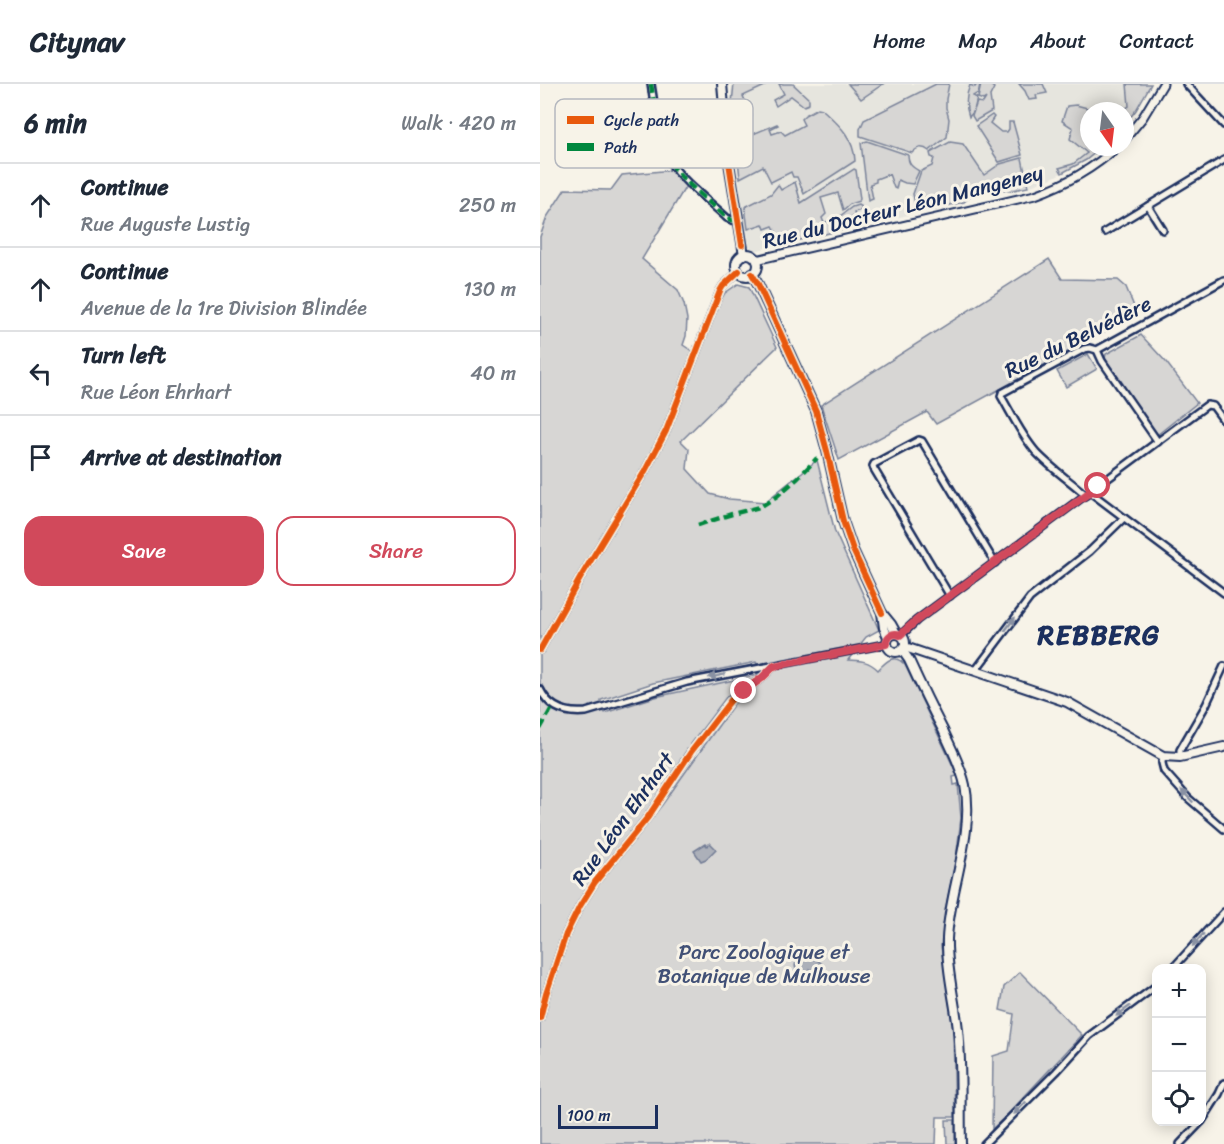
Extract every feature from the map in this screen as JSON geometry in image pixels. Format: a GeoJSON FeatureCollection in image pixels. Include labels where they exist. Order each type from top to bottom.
{"type":"FeatureCollection","features":[{"type":"Feature","properties":{"kind":"main road"},"geometry":{"type":"LineString","coordinates":[[722,84],[723,99]]}},
{"type":"Feature","properties":{"kind":"main road"},"geometry":{"type":"LineString","coordinates":[[730,168],[744,255]]}},
{"type":"Feature","properties":{"kind":"main road"},"geometry":{"type":"LineString","coordinates":[[744,255],[751,255],[756,260],[758,266],[752,274],[746,276],[739,272],[737,261],[744,255]]}},
{"type":"Feature","properties":{"kind":"main road"},"geometry":{"type":"LineString","coordinates":[[752,274],[816,411],[828,451],[836,497],[853,550],[882,613],[891,624],[893,637],[888,648],[892,652],[903,648],[1067,702],[1163,756],[1180,757],[1224,747]]}},
{"type":"Feature","properties":{"kind":"main road"},"geometry":{"type":"LineString","coordinates":[[893,637],[905,641],[903,648],[958,762],[967,796],[968,810],[949,916],[947,945],[959,1040],[961,1144]]}},
{"type":"Feature","properties":{"kind":"street"},"geometry":{"type":"LineString","coordinates":[[651,84],[654,99]]}},
{"type":"Feature","properties":{"kind":"street"},"geometry":{"type":"LineString","coordinates":[[1134,128],[1162,84]]}},
{"type":"Feature","properties":{"kind":"street"},"geometry":{"type":"LineString","coordinates":[[1186,84],[1224,125]]}},
{"type":"Feature","properties":{"kind":"street","name":"Rue du Docteur Léon Mangeney"},"geometry":{"type":"LineString","coordinates":[[756,260],[1035,195],[1078,176],[1106,156]]}},
{"type":"Feature","properties":{"kind":"street"},"geometry":{"type":"LineString","coordinates":[[1105,232],[1224,160]]}},
{"type":"Feature","properties":{"kind":"street"},"geometry":{"type":"LineString","coordinates":[[676,168],[727,219],[738,220]]}},
{"type":"Feature","properties":{"kind":"street"},"geometry":{"type":"LineString","coordinates":[[1148,206],[1163,230]]}},
{"type":"Feature","properties":{"kind":"street"},"geometry":{"type":"LineString","coordinates":[[540,650],[655,454],[720,291],[739,272]]}},
{"type":"Feature","properties":{"kind":"street","name":"Rue du Belvédère"},"geometry":{"type":"LineString","coordinates":[[1088,494],[1035,451],[1016,423],[1001,396],[1002,393],[1084,350],[1090,348],[1097,350],[1224,280]]}},
{"type":"Feature","properties":{"kind":"street"},"geometry":{"type":"LineString","coordinates":[[1097,350],[1102,361],[1158,442]]}},
{"type":"Feature","properties":{"kind":"street"},"geometry":{"type":"LineString","coordinates":[[540,689],[553,706],[562,711],[586,712],[687,682],[774,666],[893,637],[1207,405],[1213,406],[1224,421]]}},
{"type":"Feature","properties":{"kind":"street"},"geometry":{"type":"LineString","coordinates":[[950,596],[873,466],[919,440],[925,443],[995,563]]}},
{"type":"Feature","properties":{"kind":"street"},"geometry":{"type":"LineString","coordinates":[[1088,494],[1224,593]]}},
{"type":"Feature","properties":{"kind":"street"},"geometry":{"type":"LineString","coordinates":[[975,671],[1030,598],[1090,551],[1124,518]]}},
{"type":"Feature","properties":{"kind":"street","name":"Rue Léon Ehrhart"},"geometry":{"type":"LineString","coordinates":[[540,1018],[566,934],[595,882],[648,817],[731,700],[762,678],[774,666]]}},
{"type":"Feature","properties":{"kind":"street"},"geometry":{"type":"LineString","coordinates":[[1180,757],[1180,750],[1206,705],[1224,666]]}},
{"type":"Feature","properties":{"kind":"street"},"geometry":{"type":"LineString","coordinates":[[1163,756],[1164,771],[1188,798],[1224,829]]}},
{"type":"Feature","properties":{"kind":"street"},"geometry":{"type":"LineString","coordinates":[[1177,964],[1224,912]]}},
{"type":"Feature","properties":{"kind":"street"},"geometry":{"type":"LineString","coordinates":[[984,1144],[1089,1036],[1152,989]]}},
{"type":"Feature","properties":{"kind":"street"},"geometry":{"type":"LineString","coordinates":[[1206,1114],[1224,1083]]}},
{"type":"Feature","properties":{"kind":"street"},"geometry":{"type":"LineString","coordinates":[[1180,1144],[1196,1126]]}},
{"type":"Feature","properties":{"kind":"shaded area"},"geometry":{"type":"Polygon","coordinates":[[[732,84],[1151,84],[1134,113],[1134,102],[1080,102],[1080,156],[1091,156],[1052,178],[1009,191],[985,187],[977,190],[964,202],[754,251],[750,249],[738,168],[753,168],[753,99],[730,99],[732,84]]]}},
{"type":"Feature","properties":{"kind":"shaded area"},"geometry":{"type":"Polygon","coordinates":[[[710,843],[716,849],[701,861],[694,851],[710,843]]]}},
{"type":"Feature","properties":{"kind":"shaded area"},"geometry":{"type":"Polygon","coordinates":[[[806,958],[818,960],[823,970],[814,975],[810,969],[807,975],[799,973],[795,967],[796,962],[806,958]]]}},
{"type":"Feature","properties":{"kind":"green space"},"geometry":{"type":"Polygon","coordinates":[[[734,84],[769,84],[743,96],[744,99],[732,99],[734,84]]]}},
{"type":"Feature","properties":{"kind":"green space"},"geometry":{"type":"Polygon","coordinates":[[[779,84],[793,84],[809,99],[809,104],[804,106],[791,96],[776,106],[773,100],[784,94],[779,84]]]}},
{"type":"Feature","properties":{"kind":"green space"},"geometry":{"type":"Polygon","coordinates":[[[848,84],[883,84],[861,99],[848,84]]]}},
{"type":"Feature","properties":{"kind":"green space"},"geometry":{"type":"Polygon","coordinates":[[[936,84],[949,84],[946,108],[949,119],[947,137],[929,151],[920,148],[912,153],[860,136],[864,120],[936,84]]]}},
{"type":"Feature","properties":{"kind":"green space"},"geometry":{"type":"Polygon","coordinates":[[[980,84],[978,95],[973,96],[977,98],[974,111],[969,117],[966,105],[967,94],[970,85],[975,87],[980,84]]]}},
{"type":"Feature","properties":{"kind":"green space"},"geometry":{"type":"Polygon","coordinates":[[[981,84],[989,84],[994,88],[990,96],[992,111],[975,121],[972,116],[977,102],[983,103],[986,98],[983,100],[978,98],[981,84]]]}},
{"type":"Feature","properties":{"kind":"green space"},"geometry":{"type":"Polygon","coordinates":[[[1019,84],[1043,84],[1047,93],[1036,95],[1037,99],[1029,100],[1019,84]]]}},
{"type":"Feature","properties":{"kind":"green space"},"geometry":{"type":"Polygon","coordinates":[[[1127,84],[1151,84],[1134,113],[1134,102],[1129,102],[1127,84]]]}},
{"type":"Feature","properties":{"kind":"green space"},"geometry":{"type":"Polygon","coordinates":[[[1067,106],[1080,106],[1080,147],[1070,139],[1073,128],[1062,121],[1067,106]]]}},
{"type":"Feature","properties":{"kind":"green space"},"geometry":{"type":"Polygon","coordinates":[[[818,108],[834,120],[844,132],[854,152],[855,161],[804,194],[797,177],[793,177],[791,172],[771,182],[763,166],[740,178],[739,168],[753,168],[753,134],[777,124],[770,129],[772,134],[781,131],[785,135],[804,125],[801,119],[818,108]]]}},
{"type":"Feature","properties":{"kind":"green space"},"geometry":{"type":"Polygon","coordinates":[[[992,115],[994,117],[990,123],[1001,132],[1007,132],[1009,122],[1013,122],[1022,155],[999,162],[976,126],[992,115]]]}},
{"type":"Feature","properties":{"kind":"green space"},"geometry":{"type":"Polygon","coordinates":[[[867,141],[908,155],[911,165],[919,171],[913,184],[898,180],[896,189],[889,174],[870,184],[873,199],[868,201],[861,143],[867,141]]]}},
{"type":"Feature","properties":{"kind":"green space"},"geometry":{"type":"Polygon","coordinates":[[[950,142],[963,144],[984,175],[1000,164],[1022,158],[1028,187],[1009,191],[985,187],[977,190],[964,202],[917,212],[913,194],[921,171],[932,166],[934,158],[930,153],[950,142]]]}},
{"type":"Feature","properties":{"kind":"green space"},"geometry":{"type":"Polygon","coordinates":[[[1083,156],[1091,156],[1062,173],[1059,168],[1073,164],[1083,156]]]}},
{"type":"Feature","properties":{"kind":"green space"},"geometry":{"type":"Polygon","coordinates":[[[854,169],[856,170],[859,201],[843,210],[838,193],[821,198],[826,214],[822,218],[824,223],[840,216],[852,207],[861,206],[862,210],[854,212],[855,216],[847,219],[847,225],[842,230],[778,245],[777,242],[780,239],[773,226],[765,229],[763,224],[748,229],[745,207],[771,194],[778,185],[781,190],[795,182],[801,203],[854,169]]]}},
{"type":"Feature","properties":{"kind":"green space","name":"Parc Zoologique et Botanique de Mulhouse"},"geometry":{"type":"Polygon","coordinates":[[[672,170],[686,186],[642,259],[678,290],[687,319],[683,345],[692,351],[725,293],[738,284],[749,287],[777,347],[681,441],[689,449],[687,469],[710,494],[729,499],[765,502],[817,460],[835,532],[879,630],[866,637],[848,660],[864,662],[878,670],[891,659],[898,659],[905,665],[957,776],[953,777],[954,785],[958,784],[961,818],[941,946],[953,1029],[955,1117],[937,1117],[936,1144],[540,1144],[540,237],[547,217],[565,189],[611,190],[622,175],[672,170]],[[756,662],[653,683],[601,700],[601,708],[605,713],[655,697],[757,675],[760,669],[756,662]],[[740,688],[727,696],[688,748],[646,813],[630,832],[632,836],[637,837],[734,704],[745,695],[740,688]]]}},
{"type":"Feature","properties":{"kind":"green space"},"geometry":{"type":"Polygon","coordinates":[[[1049,259],[1062,279],[1118,280],[1126,287],[1137,314],[936,424],[927,412],[839,460],[821,405],[1049,259]]]}},
{"type":"Feature","properties":{"kind":"green space"},"geometry":{"type":"Polygon","coordinates":[[[1141,335],[1166,362],[1197,403],[1157,435],[1105,358],[1106,354],[1141,335]]]}},
{"type":"Feature","properties":{"kind":"green space"},"geometry":{"type":"Polygon","coordinates":[[[1088,354],[1097,369],[1066,387],[1057,371],[1088,354]]]}},
{"type":"Feature","properties":{"kind":"green space"},"geometry":{"type":"Polygon","coordinates":[[[1020,972],[1082,1035],[992,1129],[993,1056],[1009,1051],[1014,1014],[1000,1010],[1004,987],[1020,972]]]}},
{"type":"Feature","properties":{"kind":"green space"},"geometry":{"type":"Polygon","coordinates":[[[946,1120],[955,1120],[955,1144],[947,1144],[946,1120]]]}},
{"type":"Feature","properties":{"kind":"marked path"},"geometry":{"type":"LineString","coordinates":[[651,84],[654,99]]}},
{"type":"Feature","properties":{"kind":"marked path"},"geometry":{"type":"LineString","coordinates":[[674,168],[727,218],[738,221]]}},
{"type":"Feature","properties":{"kind":"marked path"},"geometry":{"type":"LineString","coordinates":[[698,525],[760,507],[798,478],[817,458]]}},
{"type":"Feature","properties":{"kind":"marked path"},"geometry":{"type":"LineString","coordinates":[[540,729],[553,706]]}},
{"type":"Feature","properties":{"kind":"cycle path"},"geometry":{"type":"LineString","coordinates":[[730,168],[742,245]]}},
{"type":"Feature","properties":{"kind":"cycle path"},"geometry":{"type":"LineString","coordinates":[[540,650],[645,471],[666,431],[720,291],[739,271]]}},
{"type":"Feature","properties":{"kind":"cycle path"},"geometry":{"type":"LineString","coordinates":[[752,274],[816,411],[843,521],[853,550],[882,613]]}},
{"type":"Feature","properties":{"kind":"cycle path"},"geometry":{"type":"LineString","coordinates":[[540,1018],[566,934],[595,882],[648,817],[691,752],[731,700],[762,678],[774,666]]}},
{"type":"Feature","properties":{"kind":"district","name":"REBBERG"},"geometry":{"type":"Point","coordinates":[1099,635]}},
{"type":"Feature","properties":{"kind":"route"},"geometry":{"type":"LineString","coordinates":[[744,691],[774,666],[886,644],[892,634],[900,635],[1098,486]]}}]}
